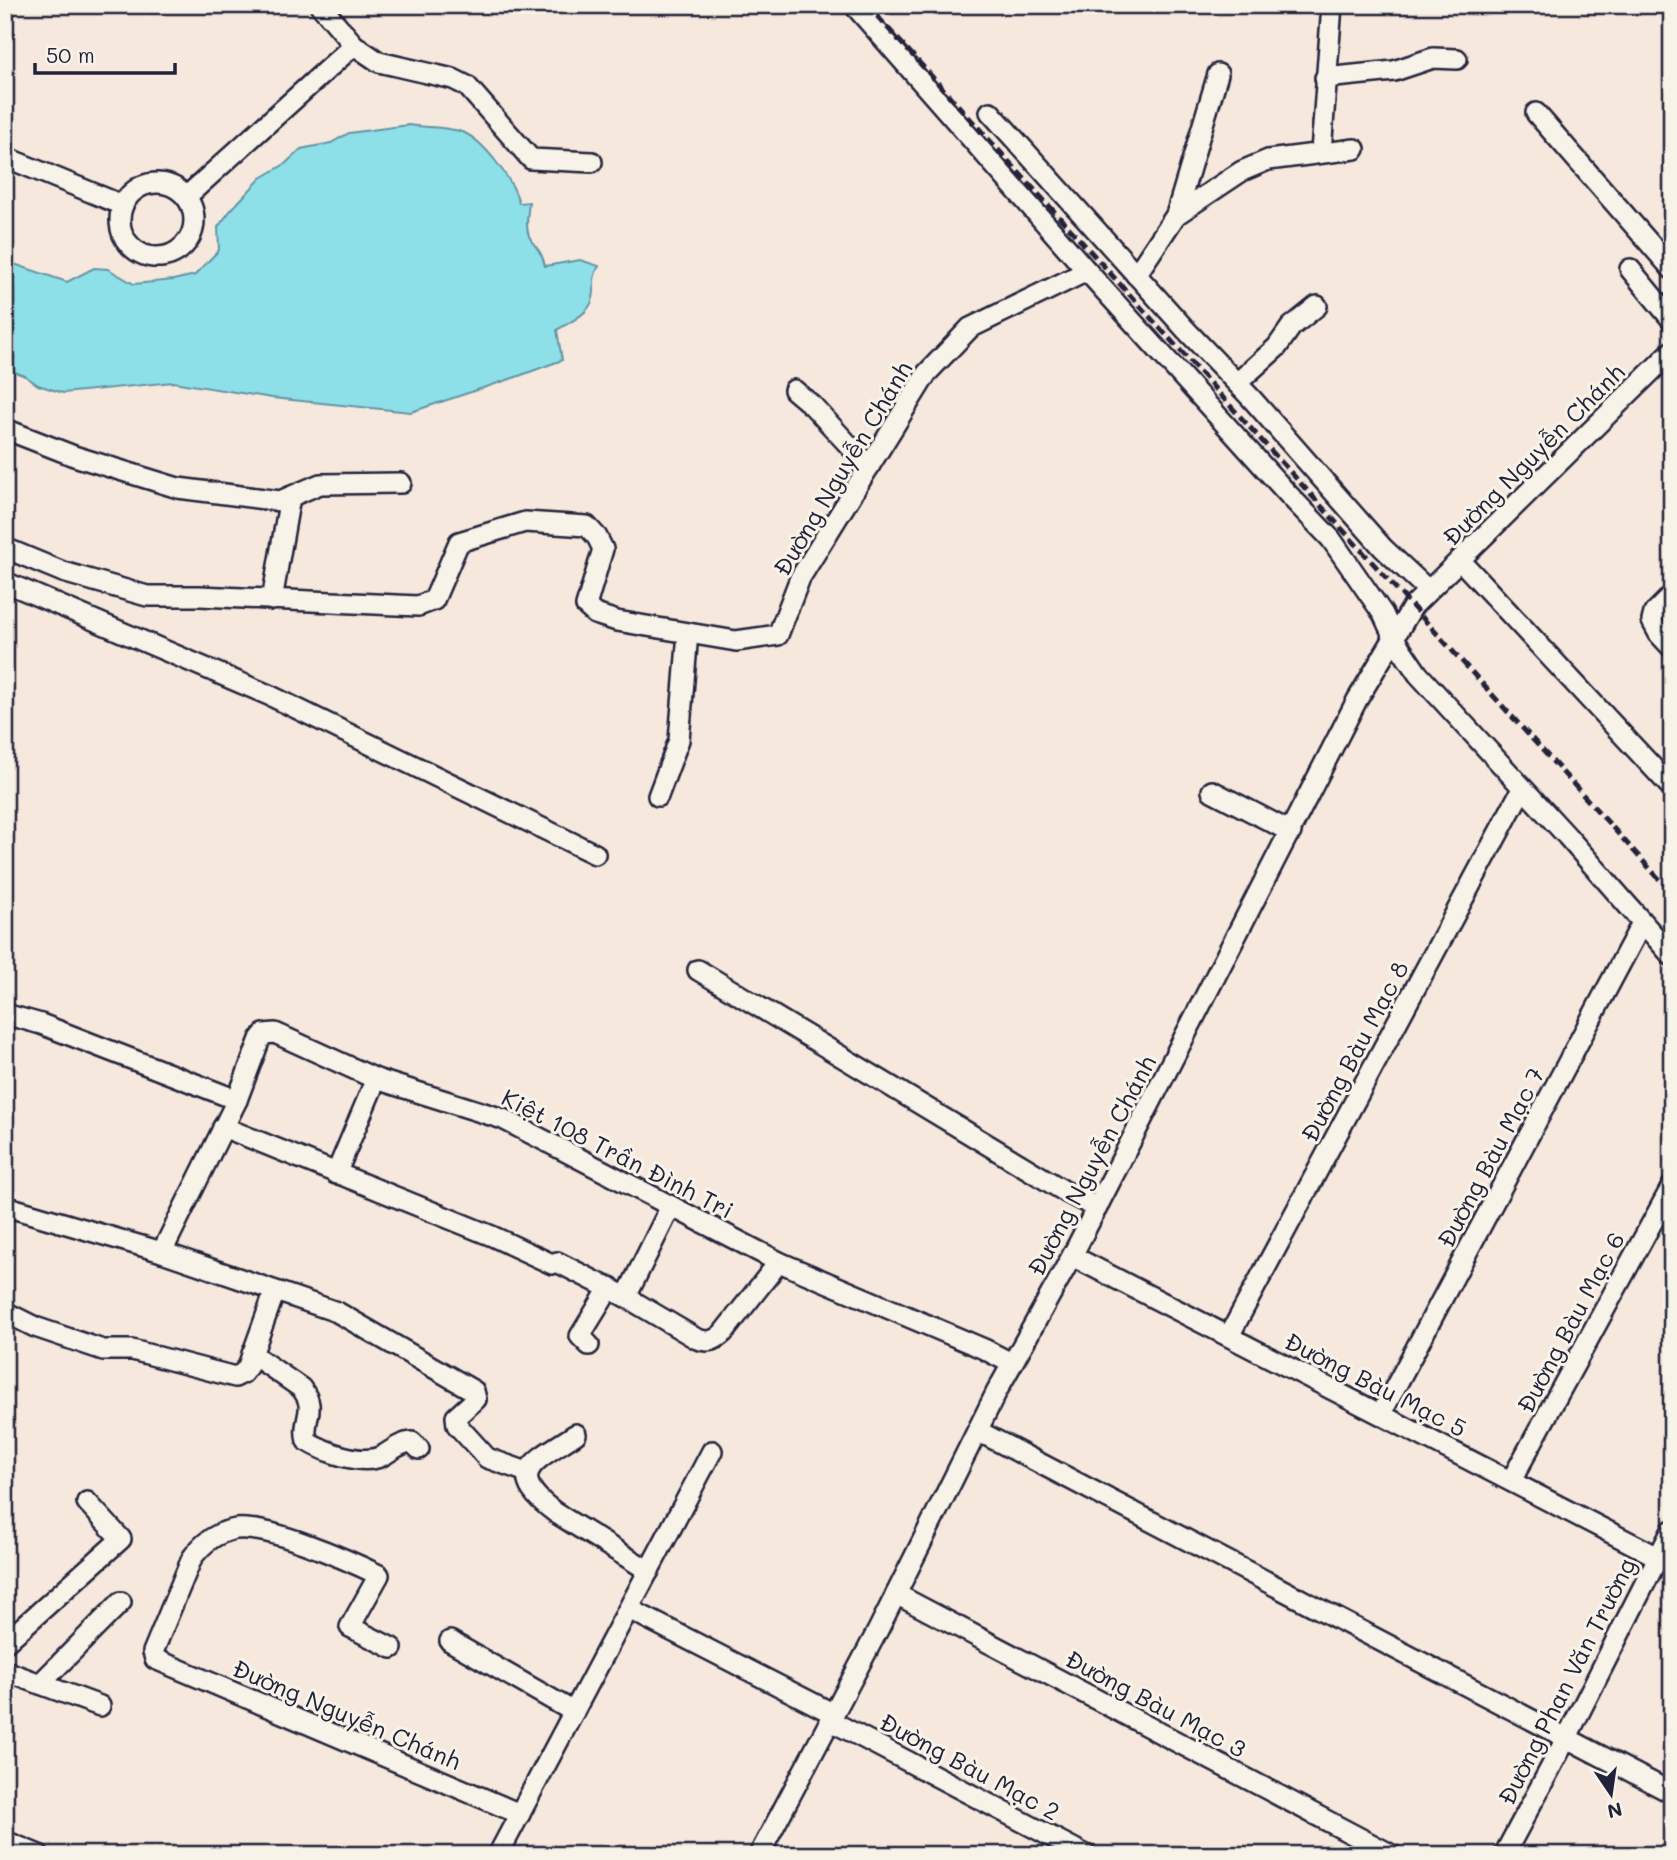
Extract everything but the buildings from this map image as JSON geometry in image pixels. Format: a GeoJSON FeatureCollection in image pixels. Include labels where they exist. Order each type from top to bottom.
{"type":"FeatureCollection","features":[{"type":"Feature","properties":{"kind":"street"},"geometry":{"type":"LineString","coordinates":[[320,5],[354,46],[379,62],[453,79],[467,86],[531,159],[592,162]]}},
{"type":"Feature","properties":{"kind":"street"},"geometry":{"type":"LineString","coordinates":[[854,5],[1087,271],[1287,493],[1331,538],[1383,614],[1395,640],[1418,674],[1567,836],[1672,956]]}},
{"type":"Feature","properties":{"kind":"street"},"geometry":{"type":"LineString","coordinates":[[1321,152],[1332,5]]}},
{"type":"Feature","properties":{"kind":"street"},"geometry":{"type":"LineString","coordinates":[[186,197],[354,46]]}},
{"type":"Feature","properties":{"kind":"street"},"geometry":{"type":"LineString","coordinates":[[1325,78],[1394,71],[1433,58],[1457,59]]}},
{"type":"Feature","properties":{"kind":"street"},"geometry":{"type":"LineString","coordinates":[[1136,275],[1176,215],[1218,74]]}},
{"type":"Feature","properties":{"kind":"street"},"geometry":{"type":"LineString","coordinates":[[990,112],[1383,548],[1428,590]]}},
{"type":"Feature","properties":{"kind":"street"},"geometry":{"type":"LineString","coordinates":[[1536,113],[1672,269]]}},
{"type":"Feature","properties":{"kind":"street"},"geometry":{"type":"LineString","coordinates":[[1176,215],[1242,171],[1268,160],[1355,149]]}},
{"type":"Feature","properties":{"kind":"street"},"geometry":{"type":"LineString","coordinates":[[5,157],[122,205]]}},
{"type":"Feature","properties":{"kind":"street"},"geometry":{"type":"LineString","coordinates":[[156,182],[177,187],[192,203],[195,225],[187,244],[169,256],[148,257],[129,246],[120,227],[122,205],[136,189],[156,182]]}},
{"type":"Feature","properties":{"kind":"street"},"geometry":{"type":"LineString","coordinates":[[1630,269],[1672,320]]}},
{"type":"Feature","properties":{"kind":"street","name":"Đường Nguyễn Chánh"},"geometry":{"type":"LineString","coordinates":[[5,548],[64,572],[147,596],[418,606],[434,600],[459,542],[525,522],[587,526],[603,549],[586,606],[595,614],[617,621],[736,641],[778,635],[800,578],[927,373],[970,328],[1087,271]]}},
{"type":"Feature","properties":{"kind":"street"},"geometry":{"type":"LineString","coordinates":[[1237,383],[1277,347],[1291,327],[1317,306]]}},
{"type":"Feature","properties":{"kind":"street","name":"Đường Nguyễn Chánh"},"geometry":{"type":"LineString","coordinates":[[759,1855],[833,1717],[1012,1363],[1097,1208],[1357,700],[1413,607],[1672,351]]}},
{"type":"Feature","properties":{"kind":"street"},"geometry":{"type":"LineString","coordinates":[[794,390],[813,406],[869,467]]}},
{"type":"Feature","properties":{"kind":"street"},"geometry":{"type":"LineString","coordinates":[[5,429],[74,456],[178,488],[280,501],[320,484],[401,483]]}},
{"type":"Feature","properties":{"kind":"street"},"geometry":{"type":"LineString","coordinates":[[272,600],[290,497]]}},
{"type":"Feature","properties":{"kind":"street"},"geometry":{"type":"LineString","coordinates":[[1460,560],[1672,788]]}},
{"type":"Feature","properties":{"kind":"street"},"geometry":{"type":"LineString","coordinates":[[5,582],[271,696],[595,854]]}},
{"type":"Feature","properties":{"kind":"street"},"geometry":{"type":"LineString","coordinates":[[1672,595],[1654,613],[1652,621],[1659,634],[1672,648]]}},
{"type":"Feature","properties":{"kind":"street"},"geometry":{"type":"LineString","coordinates":[[658,796],[679,740],[688,633]]}},
{"type":"Feature","properties":{"kind":"street","name":"Đường Bàu Mạc 8"},"geometry":{"type":"LineString","coordinates":[[1229,1336],[1522,789]]}},
{"type":"Feature","properties":{"kind":"street"},"geometry":{"type":"LineString","coordinates":[[1212,792],[1291,832]]}},
{"type":"Feature","properties":{"kind":"street","name":"Đường Bàu Mạc 7"},"geometry":{"type":"LineString","coordinates":[[1381,1414],[1642,923]]}},
{"type":"Feature","properties":{"kind":"street"},"geometry":{"type":"LineString","coordinates":[[698,970],[1066,1192],[1097,1208]]}},
{"type":"Feature","properties":{"kind":"street"},"geometry":{"type":"LineString","coordinates":[[5,1014],[41,1024],[237,1100]]}},
{"type":"Feature","properties":{"kind":"street","name":"Kiệt 108 Trần Đình Tri"},"geometry":{"type":"LineString","coordinates":[[162,1252],[237,1100],[260,1039],[264,1034],[275,1033],[376,1079],[503,1119],[779,1262],[1012,1363]]}},
{"type":"Feature","properties":{"kind":"street"},"geometry":{"type":"LineString","coordinates":[[336,1174],[376,1079]]}},
{"type":"Feature","properties":{"kind":"street"},"geometry":{"type":"LineString","coordinates":[[223,1127],[552,1264],[557,1262],[618,1292],[706,1342],[714,1341],[723,1333],[779,1262]]}},
{"type":"Feature","properties":{"kind":"street","name":"Đường Bàu Mạc 6"},"geometry":{"type":"LineString","coordinates":[[1511,1481],[1672,1186]]}},
{"type":"Feature","properties":{"kind":"street"},"geometry":{"type":"LineString","coordinates":[[5,1206],[162,1252],[337,1312],[474,1391],[476,1399],[456,1417],[457,1425],[486,1458],[527,1472]]}},
{"type":"Feature","properties":{"kind":"street"},"geometry":{"type":"LineString","coordinates":[[589,1345],[580,1335],[618,1292],[671,1206]]}},
{"type":"Feature","properties":{"kind":"street","name":"Đường Bàu Mạc 5"},"geometry":{"type":"LineString","coordinates":[[1072,1256],[1658,1557]]}},
{"type":"Feature","properties":{"kind":"street"},"geometry":{"type":"LineString","coordinates":[[5,1312],[35,1327],[103,1350],[132,1350],[235,1377],[243,1373],[252,1354],[275,1291]]}},
{"type":"Feature","properties":{"kind":"street"},"geometry":{"type":"LineString","coordinates":[[252,1354],[307,1395],[310,1413],[306,1441],[349,1457],[372,1460],[404,1443],[412,1442],[419,1449]]}},
{"type":"Feature","properties":{"kind":"street"},"geometry":{"type":"LineString","coordinates":[[978,1431],[1672,1793]]}},
{"type":"Feature","properties":{"kind":"street"},"geometry":{"type":"LineString","coordinates":[[576,1434],[532,1463],[527,1472],[527,1482],[542,1503],[593,1538],[649,1570]]}},
{"type":"Feature","properties":{"kind":"street"},"geometry":{"type":"LineString","coordinates":[[498,1855],[712,1451]]}},
{"type":"Feature","properties":{"kind":"street"},"geometry":{"type":"LineString","coordinates":[[5,1643],[121,1539],[87,1502]]}},
{"type":"Feature","properties":{"kind":"street","name":"Đường Nguyễn Chánh"},"geometry":{"type":"LineString","coordinates":[[392,1648],[350,1627],[379,1575],[344,1558],[247,1529],[233,1530],[210,1540],[192,1558],[153,1652],[155,1659],[520,1814]]}},
{"type":"Feature","properties":{"kind":"street","name":"Đường Phan Văn Trường"},"geometry":{"type":"LineString","coordinates":[[1504,1855],[1672,1530]]}},
{"type":"Feature","properties":{"kind":"street","name":"Đường Bàu Mạc 3"},"geometry":{"type":"LineString","coordinates":[[896,1594],[1392,1855]]}},
{"type":"Feature","properties":{"kind":"street"},"geometry":{"type":"LineString","coordinates":[[40,1684],[121,1602]]}},
{"type":"Feature","properties":{"kind":"street"},"geometry":{"type":"LineString","coordinates":[[629,1609],[833,1717]]}},
{"type":"Feature","properties":{"kind":"street"},"geometry":{"type":"LineString","coordinates":[[450,1641],[573,1713]]}},
{"type":"Feature","properties":{"kind":"street"},"geometry":{"type":"LineString","coordinates":[[5,1671],[100,1706]]}},
{"type":"Feature","properties":{"kind":"street","name":"Đường Bàu Mạc 2"},"geometry":{"type":"LineString","coordinates":[[833,1717],[1086,1855]]}},
{"type":"Feature","properties":{"kind":"street"},"geometry":{"type":"LineString","coordinates":[[5,1841],[39,1855]]}},
{"type":"Feature","properties":{"kind":"water"},"geometry":{"type":"Polygon","coordinates":[[[408,125],[462,132],[488,152],[511,184],[519,203],[529,202],[528,232],[545,266],[580,260],[599,266],[590,305],[581,315],[557,330],[562,360],[411,412],[272,398],[173,382],[63,393],[38,385],[5,368],[5,261],[67,282],[94,268],[108,269],[134,284],[195,275],[219,250],[218,227],[231,210],[261,178],[285,164],[301,149],[331,143],[349,133],[408,125]]]}},
{"type":"Feature","properties":{"kind":"railway"},"geometry":{"type":"LineString","coordinates":[[867,5],[1672,893]]}}]}
